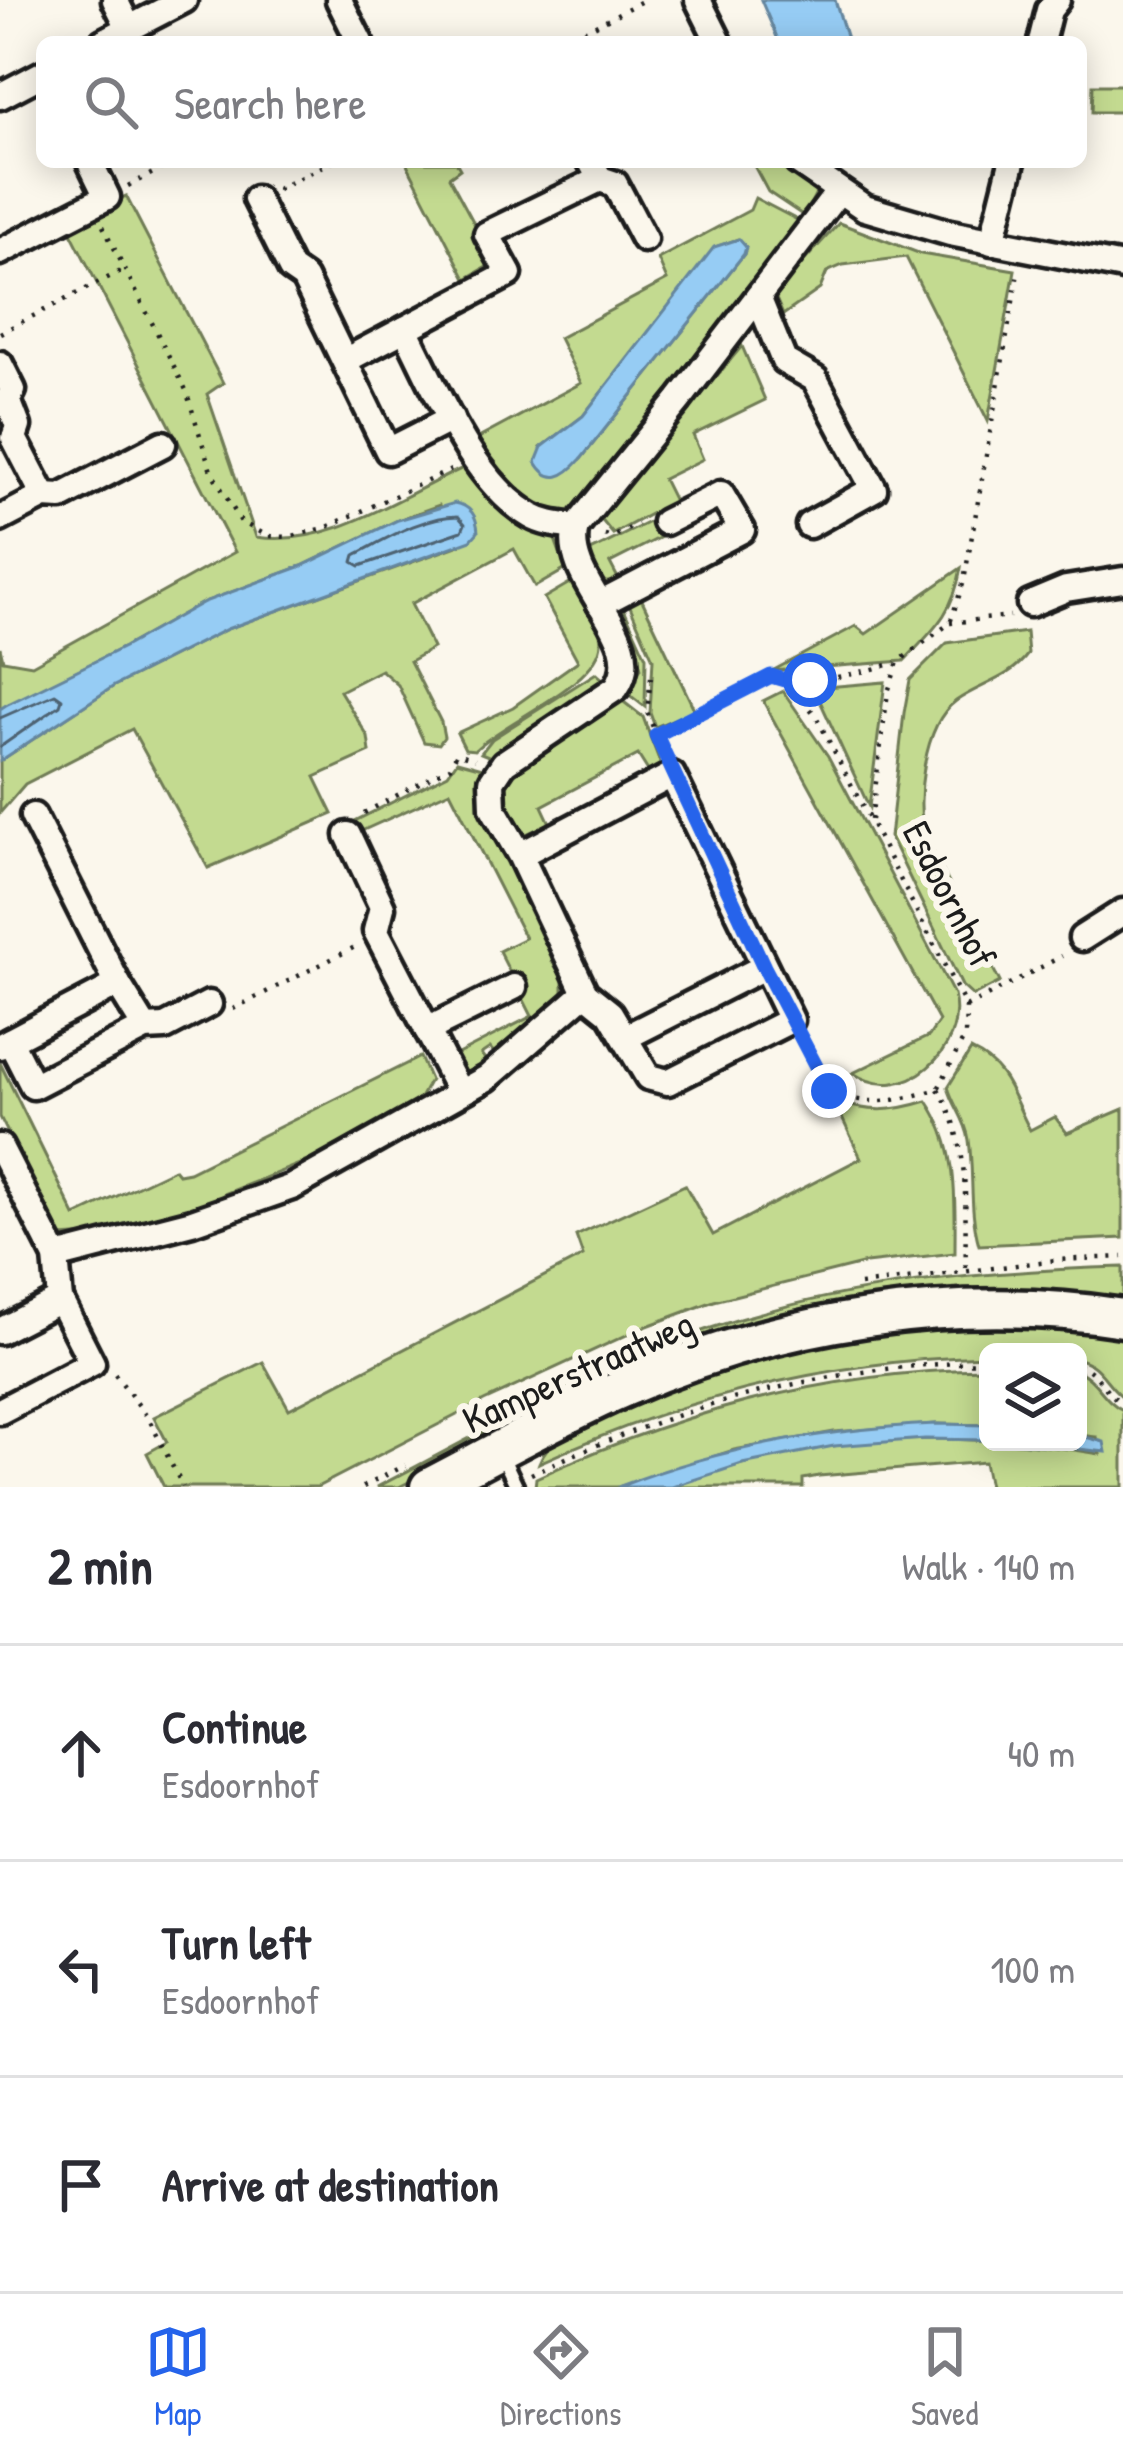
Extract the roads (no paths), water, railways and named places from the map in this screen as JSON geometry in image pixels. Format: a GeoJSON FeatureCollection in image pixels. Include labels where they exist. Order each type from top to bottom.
{"type":"FeatureCollection","features":[{"type":"Feature","properties":{"kind":"main road","name":"Kamperstraatweg"},"geometry":{"type":"LineString","coordinates":[[429,1487],[510,1473],[622,1389],[677,1366],[804,1330],[952,1310],[1123,1318]]}},
{"type":"Feature","properties":{"kind":"street"},"geometry":{"type":"LineString","coordinates":[[115,0],[129,28]]}},
{"type":"Feature","properties":{"kind":"street"},"geometry":{"type":"LineString","coordinates":[[114,36],[184,0]]}},
{"type":"Feature","properties":{"kind":"street"},"geometry":{"type":"LineString","coordinates":[[339,0],[357,36]]}},
{"type":"Feature","properties":{"kind":"street"},"geometry":{"type":"LineString","coordinates":[[698,0],[716,36]]}},
{"type":"Feature","properties":{"kind":"street"},"geometry":{"type":"LineString","coordinates":[[1042,36],[1048,10],[1058,0]]}},
{"type":"Feature","properties":{"kind":"street"},"geometry":{"type":"LineString","coordinates":[[0,96],[36,77]]}},
{"type":"Feature","properties":{"kind":"street"},"geometry":{"type":"LineString","coordinates":[[0,252],[100,200],[92,168]]}},
{"type":"Feature","properties":{"kind":"street"},"geometry":{"type":"LineString","coordinates":[[806,168],[865,208],[992,242],[1123,266]]}},
{"type":"Feature","properties":{"kind":"street"},"geometry":{"type":"LineString","coordinates":[[992,242],[1010,168]]}},
{"type":"Feature","properties":{"kind":"street"},"geometry":{"type":"LineString","coordinates":[[346,360],[509,274],[488,233],[595,171],[615,184],[644,239]]}},
{"type":"Feature","properties":{"kind":"street"},"geometry":{"type":"LineString","coordinates":[[520,855],[672,776],[791,1020],[668,1082],[648,1077],[610,1013],[585,993],[493,808],[492,781],[500,768],[616,688],[623,677],[625,655],[573,552],[577,527],[838,193]]}},
{"type":"Feature","properties":{"kind":"street"},"geometry":{"type":"LineString","coordinates":[[256,199],[291,269],[304,278],[388,451],[451,419]]}},
{"type":"Feature","properties":{"kind":"street"},"geometry":{"type":"LineString","coordinates":[[758,297],[784,361],[815,380],[874,489],[809,525]]}},
{"type":"Feature","properties":{"kind":"street"},"geometry":{"type":"LineString","coordinates":[[406,329],[476,461],[531,516],[577,527]]}},
{"type":"Feature","properties":{"kind":"street"},"geometry":{"type":"LineString","coordinates":[[0,364],[14,390],[8,400],[18,426],[7,442],[44,496]]}},
{"type":"Feature","properties":{"kind":"street"},"geometry":{"type":"LineString","coordinates":[[0,519],[44,496],[61,497],[163,444]]}},
{"type":"Feature","properties":{"kind":"street"},"geometry":{"type":"LineString","coordinates":[[600,604],[742,530],[721,494],[664,522]]}},
{"type":"Feature","properties":{"kind":"street"},"geometry":{"type":"LineString","coordinates":[[1030,604],[1066,589],[1123,580]]}},
{"type":"Feature","properties":{"kind":"street"},"geometry":{"type":"LineString","coordinates":[[33,816],[145,1028]]}},
{"type":"Feature","properties":{"kind":"street"},"geometry":{"type":"LineString","coordinates":[[348,835],[382,907],[376,932],[459,1091]]}},
{"type":"Feature","properties":{"kind":"street"},"geometry":{"type":"LineString","coordinates":[[1082,938],[1123,912]]}},
{"type":"Feature","properties":{"kind":"street"},"geometry":{"type":"LineString","coordinates":[[626,1037],[764,967]]}},
{"type":"Feature","properties":{"kind":"street"},"geometry":{"type":"LineString","coordinates":[[118,984],[5,1043],[33,1085],[145,1028],[165,1027],[209,1004]]}},
{"type":"Feature","properties":{"kind":"street"},"geometry":{"type":"LineString","coordinates":[[427,1030],[514,986]]}},
{"type":"Feature","properties":{"kind":"street"},"geometry":{"type":"LineString","coordinates":[[56,1258],[192,1222],[292,1187],[487,1078],[585,993]]}},
{"type":"Feature","properties":{"kind":"street"},"geometry":{"type":"LineString","coordinates":[[0,1148],[56,1258],[60,1300],[92,1363],[0,1412]]}},
{"type":"Feature","properties":{"kind":"street"},"geometry":{"type":"LineString","coordinates":[[0,1331],[60,1300]]}},
{"type":"Feature","properties":{"kind":"water"},"geometry":{"type":"Polygon","coordinates":[[[761,0],[835,0],[846,36],[776,36],[761,0]]]}},
{"type":"Feature","properties":{"kind":"water"},"geometry":{"type":"Polygon","coordinates":[[[739,239],[746,247],[744,254],[581,459],[558,476],[541,470],[536,462],[542,447],[583,416],[714,247],[739,239]]]}},
{"type":"Feature","properties":{"kind":"water"},"geometry":{"type":"Polygon","coordinates":[[[455,503],[475,517],[478,532],[471,540],[227,629],[114,686],[0,761],[0,709],[6,705],[204,602],[302,566],[398,520],[455,503]]]}},
{"type":"Feature","properties":{"kind":"water"},"geometry":{"type":"Polygon","coordinates":[[[979,1425],[979,1440],[834,1446],[742,1464],[672,1487],[618,1487],[695,1461],[774,1442],[855,1430],[979,1425]]]}},
{"type":"Feature","properties":{"kind":"water"},"geometry":{"type":"Polygon","coordinates":[[[1087,1437],[1104,1442],[1106,1452],[1087,1450],[1087,1437]]]}}]}
